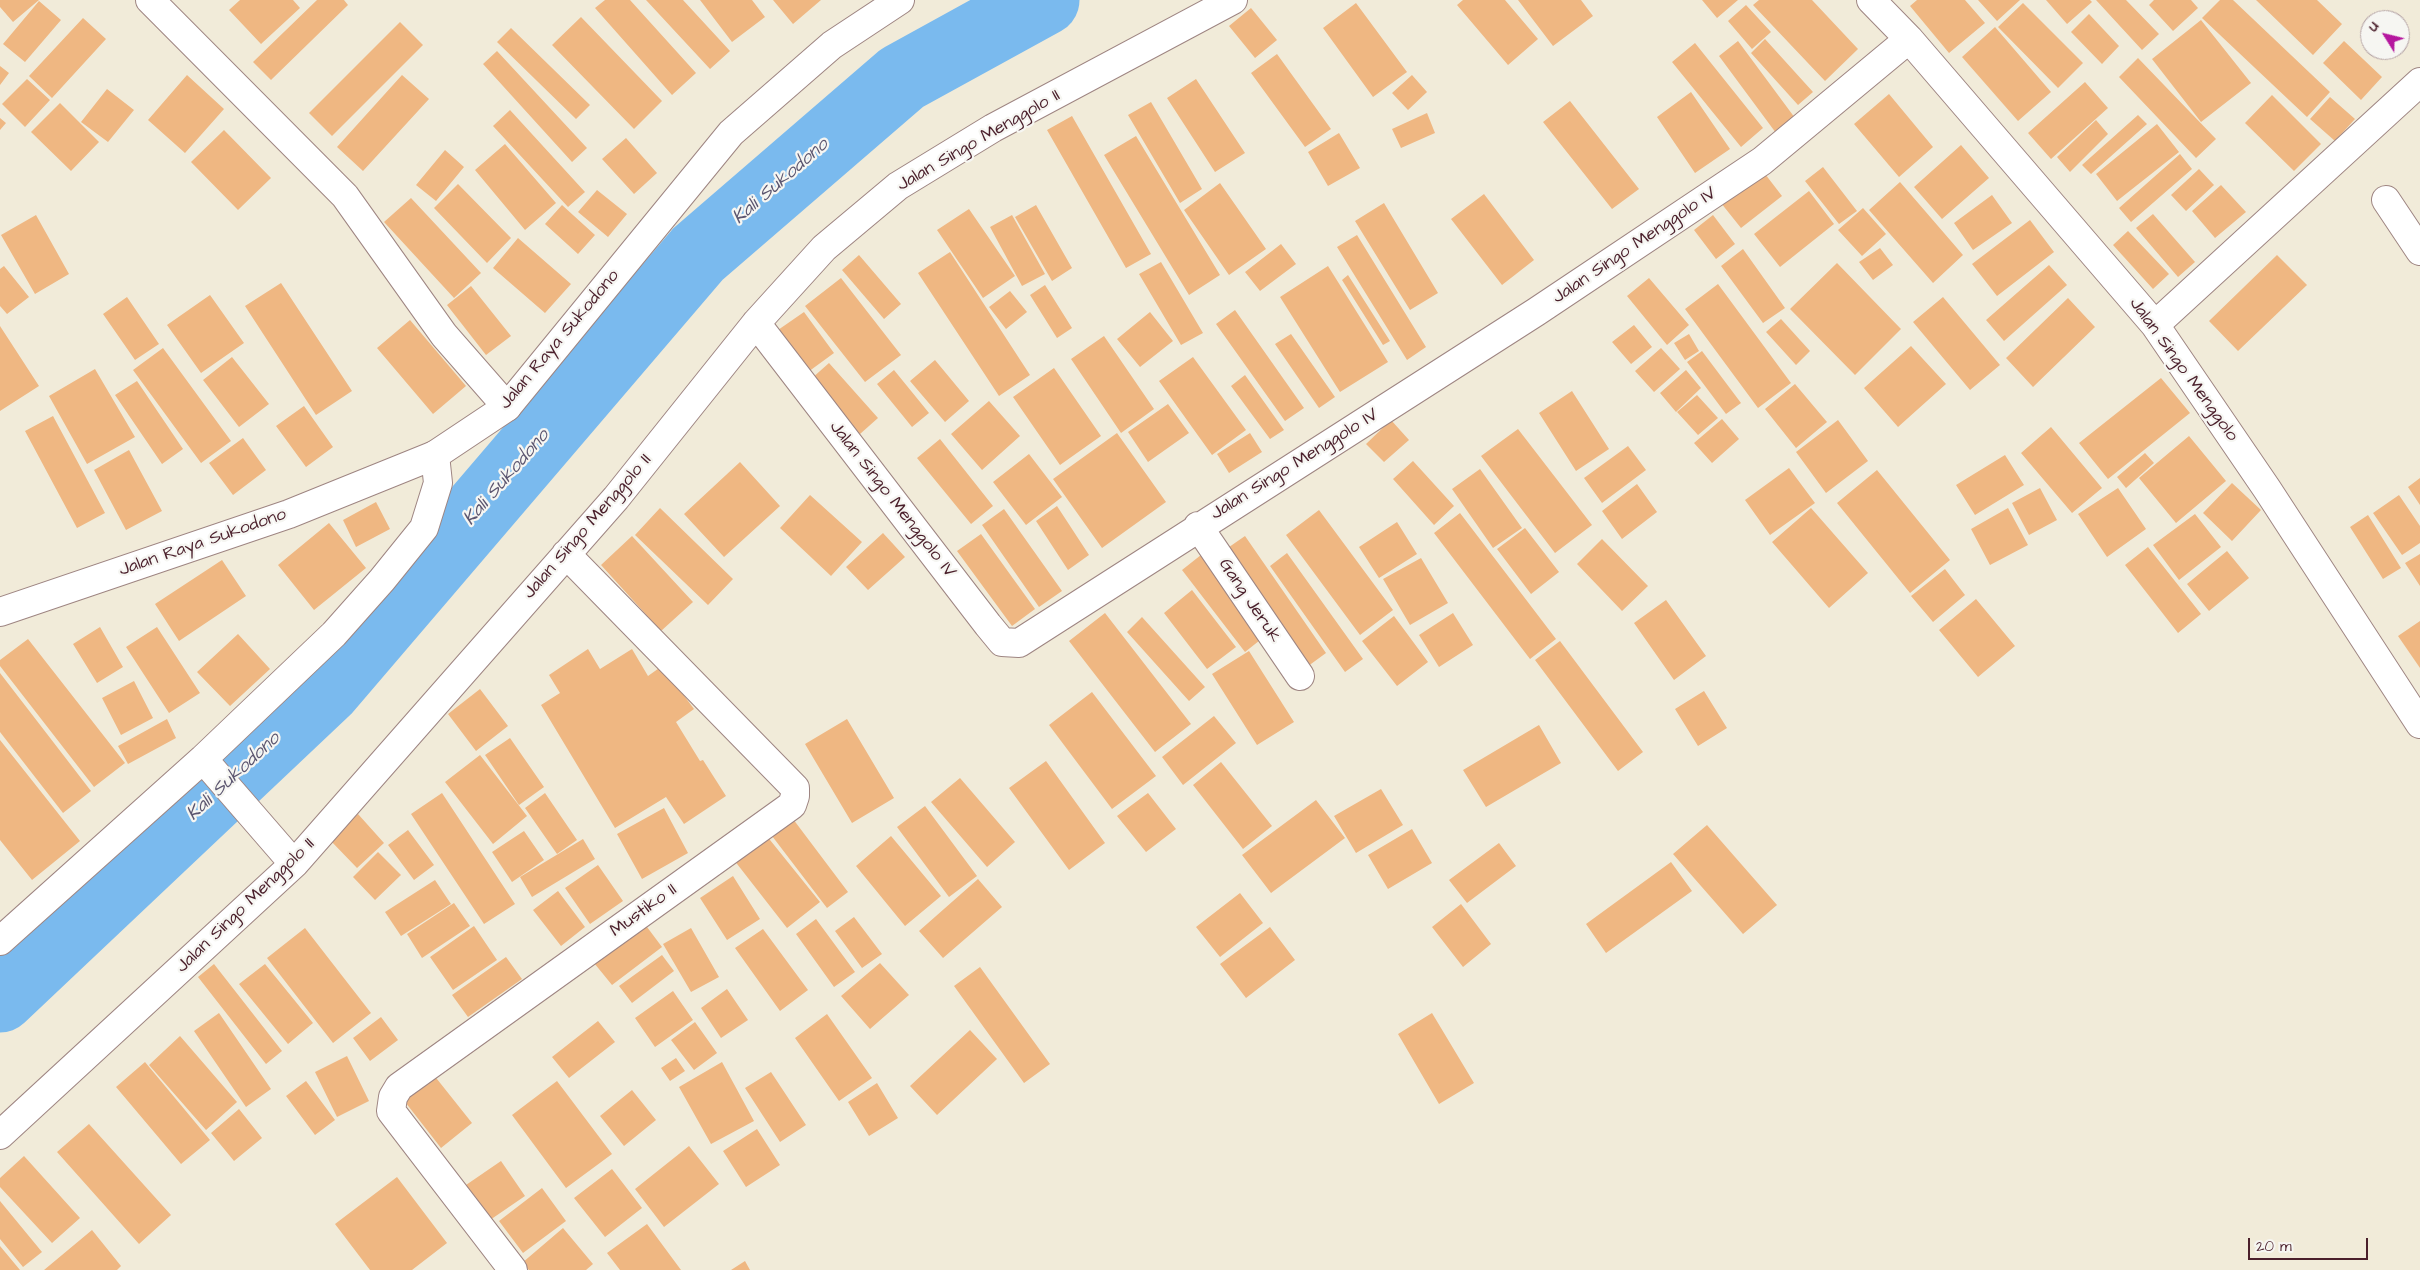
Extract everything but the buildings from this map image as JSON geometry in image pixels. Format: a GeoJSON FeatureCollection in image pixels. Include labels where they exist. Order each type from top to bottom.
{"type":"FeatureCollection","features":[{"type":"Feature","properties":{"kind":"street"},"geometry":{"type":"LineString","coordinates":[[150,0],[345,196],[444,335],[507,408]]}},
{"type":"Feature","properties":{"kind":"street","name":"Jalan Raya Sukodono"},"geometry":{"type":"LineString","coordinates":[[0,612],[289,514],[435,455],[507,408],[731,133],[832,45],[900,0]]}},
{"type":"Feature","properties":{"kind":"street","name":"Jalan Singo Menggolo II"},"geometry":{"type":"LineString","coordinates":[[0,1135],[290,859],[616,498],[756,323],[824,248],[898,186],[993,128],[1234,0]]}},
{"type":"Feature","properties":{"kind":"street","name":"Jalan Singo Menggolo"},"geometry":{"type":"LineString","coordinates":[[1874,1],[2155,325],[2267,489],[2420,724]]}},
{"type":"Feature","properties":{"kind":"street","name":"Jalan Singo Menggolo IV"},"geometry":{"type":"LineString","coordinates":[[756,323],[1002,642],[1019,643],[1198,526],[1528,317],[1762,161],[1908,39]]}},
{"type":"Feature","properties":{"kind":"street"},"geometry":{"type":"LineString","coordinates":[[2155,325],[2420,82]]}},
{"type":"Feature","properties":{"kind":"street"},"geometry":{"type":"LineString","coordinates":[[2386,200],[2420,251]]}},
{"type":"Feature","properties":{"kind":"street"},"geometry":{"type":"LineString","coordinates":[[0,941],[205,762],[334,634],[382,580],[424,528],[438,483],[435,455]]}},
{"type":"Feature","properties":{"kind":"street","name":"Gang Jeruk"},"geometry":{"type":"LineString","coordinates":[[1198,526],[1300,676]]}},
{"type":"Feature","properties":{"kind":"street","name":"Mustiko II"},"geometry":{"type":"LineString","coordinates":[[513,1270],[391,1111],[393,1098],[399,1088],[792,805],[795,796],[795,788],[566,554]]}},
{"type":"Feature","properties":{"kind":"street"},"geometry":{"type":"LineString","coordinates":[[205,762],[290,859]]}},
{"type":"Feature","properties":{"kind":"waterway","name":"Kali Sukodono"},"geometry":{"type":"LineString","coordinates":[[0,997],[326,689],[698,254],[902,78],[1044,0]]}}]}
